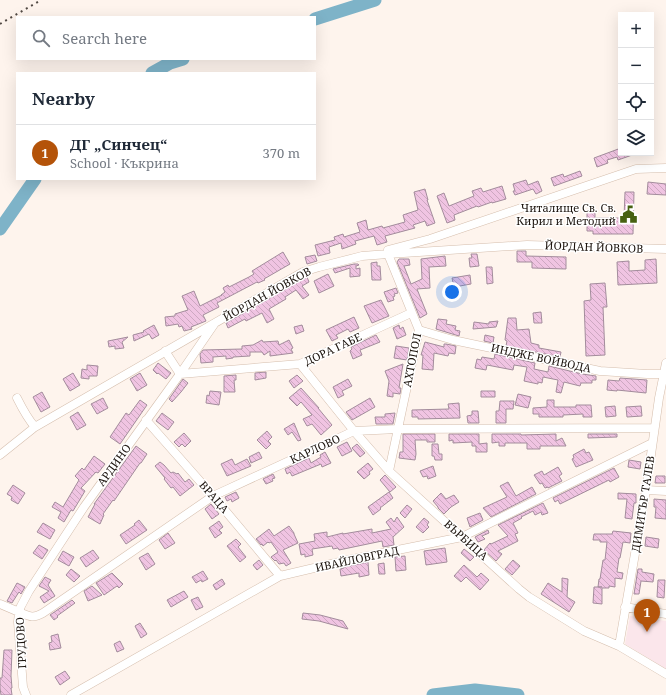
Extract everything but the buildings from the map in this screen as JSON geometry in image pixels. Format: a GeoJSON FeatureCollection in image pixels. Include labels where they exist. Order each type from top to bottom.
{"type":"FeatureCollection","features":[{"type":"Feature","properties":{"kind":"street"},"geometry":{"type":"LineString","coordinates":[[362,256],[430,239],[636,169],[666,168]]}},
{"type":"Feature","properties":{"kind":"street","name":"ЙОРДАН ЙОВКОВ"},"geometry":{"type":"LineString","coordinates":[[0,456],[35,427],[303,272],[319,266],[362,256],[527,246],[666,249]]}},
{"type":"Feature","properties":{"kind":"street","name":"АХТОПОЛ"},"geometry":{"type":"LineString","coordinates":[[388,254],[419,330],[390,471]]}},
{"type":"Feature","properties":{"kind":"street","name":"ДОРА ГАБЕ"},"geometry":{"type":"LineString","coordinates":[[180,374],[300,364],[411,312]]}},
{"type":"Feature","properties":{"kind":"street","name":"АРДИНО"},"geometry":{"type":"LineString","coordinates":[[19,612],[29,591],[80,513],[215,323]]}},
{"type":"Feature","properties":{"kind":"street","name":"ИНДЖЕ ВОЙВОДА"},"geometry":{"type":"LineString","coordinates":[[419,330],[453,340],[600,371],[665,374]]}},
{"type":"Feature","properties":{"kind":"street"},"geometry":{"type":"LineString","coordinates":[[165,351],[180,374]]}},
{"type":"Feature","properties":{"kind":"street","name":"ДИМИТЪР ТАЛЕВ"},"geometry":{"type":"LineString","coordinates":[[619,646],[666,363]]}},
{"type":"Feature","properties":{"kind":"street","name":"ВЪРБИЦА"},"geometry":{"type":"LineString","coordinates":[[300,364],[354,431],[390,471],[529,597],[584,631],[619,646],[666,674]]}},
{"type":"Feature","properties":{"kind":"street"},"geometry":{"type":"LineString","coordinates":[[17,398],[29,421],[35,427]]}},
{"type":"Feature","properties":{"kind":"street","name":"ВРАЦА"},"geometry":{"type":"LineString","coordinates":[[146,420],[213,496],[280,576]]}},
{"type":"Feature","properties":{"kind":"street","name":"КАРЛОВО"},"geometry":{"type":"LineString","coordinates":[[19,612],[32,617],[43,613],[213,496],[354,431],[398,429],[654,428]]}},
{"type":"Feature","properties":{"kind":"street","name":"ИВАЙЛОВГРАД"},"geometry":{"type":"LineString","coordinates":[[71,695],[280,576],[348,560],[462,537],[652,443]]}},
{"type":"Feature","properties":{"kind":"street"},"geometry":{"type":"LineString","coordinates":[[646,490],[666,491]]}},
{"type":"Feature","properties":{"kind":"street","name":"ГРУДОВО"},"geometry":{"type":"LineString","coordinates":[[0,604],[19,612],[18,622],[23,687],[26,695]]}},
{"type":"Feature","properties":{"kind":"street"},"geometry":{"type":"LineString","coordinates":[[625,608],[666,614]]}},
{"type":"Feature","properties":{"kind":"shaded area"},"geometry":{"type":"Polygon","coordinates":[[[630,616],[666,621],[666,669],[625,644],[630,616]]]}},
{"type":"Feature","properties":{"kind":"waterway"},"geometry":{"type":"LineString","coordinates":[[316,19],[375,0]]}},
{"type":"Feature","properties":{"kind":"waterway"},"geometry":{"type":"LineString","coordinates":[[154,72],[170,63],[180,60]]}},
{"type":"Feature","properties":{"kind":"waterway"},"geometry":{"type":"LineString","coordinates":[[0,229],[34,180]]}},
{"type":"Feature","properties":{"kind":"waterway"},"geometry":{"type":"LineString","coordinates":[[433,695],[475,690],[518,695]]}},
{"type":"Feature","properties":{"kind":"railway"},"geometry":{"type":"LineString","coordinates":[[0,24],[41,0]]}},
{"type":"Feature","properties":{"kind":"place","name":"Читалище Св. Св. Кирил и Методий"},"geometry":{"type":"Point","coordinates":[629,214]}},
{"type":"Feature","properties":{"kind":"place","name":"ДГ „Синчец“"},"geometry":{"type":"Point","coordinates":[647,632]}}]}
